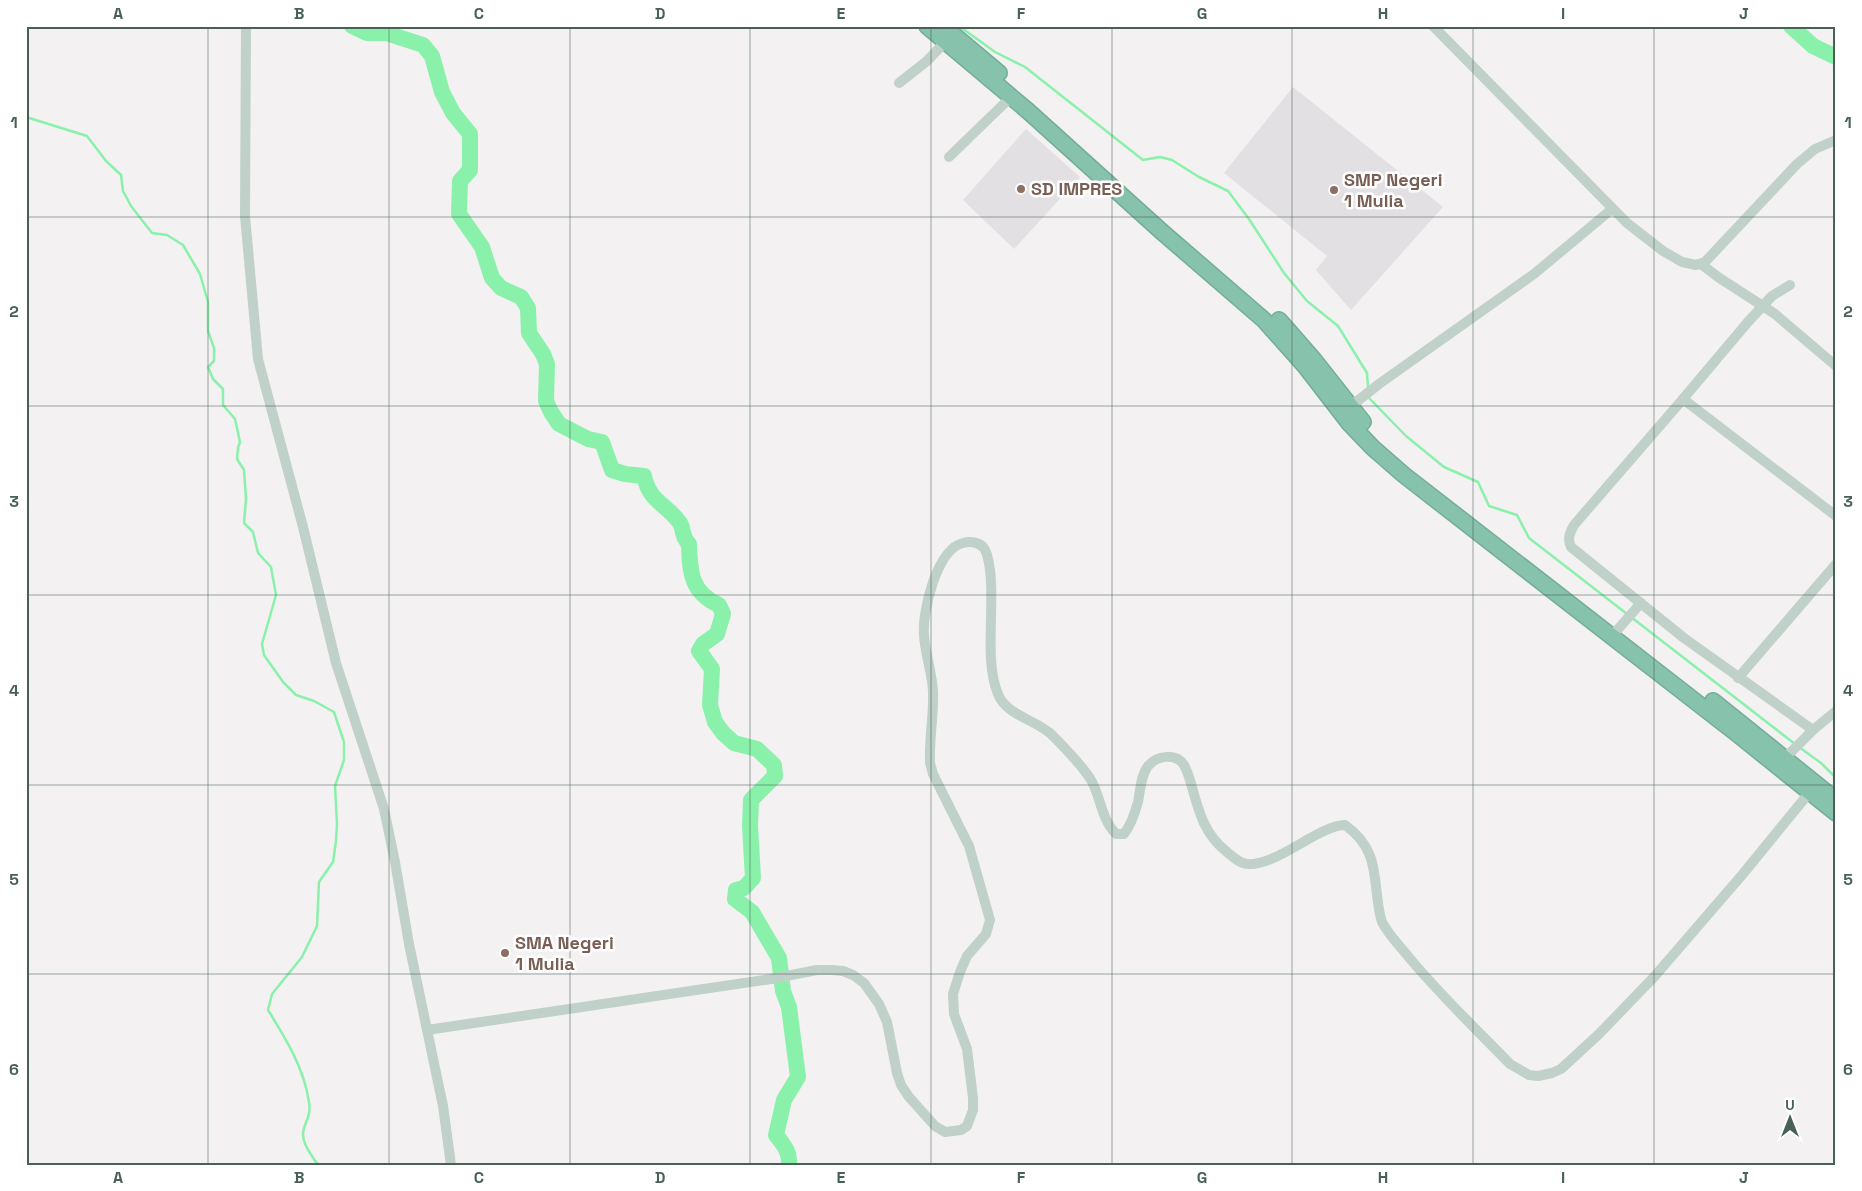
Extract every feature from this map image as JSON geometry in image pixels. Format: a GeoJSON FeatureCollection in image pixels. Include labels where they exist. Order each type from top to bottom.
{"type":"FeatureCollection","features":[{"type":"Feature","properties":{"kind":"highway"},"geometry":{"type":"LineString","coordinates":[[927,26],[1011,97],[1034,110]]}},
{"type":"Feature","properties":{"kind":"highway"},"geometry":{"type":"LineString","coordinates":[[943,26],[1161,231],[1264,320],[1300,360],[1350,407],[1368,443],[1404,475],[1617,630],[1736,733],[1783,760],[1836,800]]}},
{"type":"Feature","properties":{"kind":"highway"},"geometry":{"type":"LineString","coordinates":[[1783,760],[1809,792],[1836,813]]}},
{"type":"Feature","properties":{"kind":"street"},"geometry":{"type":"LineString","coordinates":[[246,26],[245,216],[258,359],[303,527],[336,663],[384,810],[443,1106],[451,1165]]}},
{"type":"Feature","properties":{"kind":"street"},"geometry":{"type":"LineString","coordinates":[[1434,26],[1612,209],[1646,238],[1675,258],[1690,264],[1705,262],[1797,164],[1815,149],[1836,140]]}},
{"type":"Feature","properties":{"kind":"street"},"geometry":{"type":"LineString","coordinates":[[899,83],[927,61],[945,42]]}},
{"type":"Feature","properties":{"kind":"street"},"geometry":{"type":"LineString","coordinates":[[949,158],[1011,97]]}},
{"type":"Feature","properties":{"kind":"street"},"geometry":{"type":"LineString","coordinates":[[1350,407],[1379,384],[1534,274],[1612,209]]}},
{"type":"Feature","properties":{"kind":"street"},"geometry":{"type":"LineString","coordinates":[[1701,264],[1785,322],[1836,366]]}},
{"type":"Feature","properties":{"kind":"street"},"geometry":{"type":"LineString","coordinates":[[1790,285],[1777,292],[1747,323],[1574,525],[1570,534],[1569,544],[1684,638],[1809,734]]}},
{"type":"Feature","properties":{"kind":"street"},"geometry":{"type":"LineString","coordinates":[[1683,399],[1836,516]]}},
{"type":"Feature","properties":{"kind":"street"},"geometry":{"type":"LineString","coordinates":[[427,1030],[771,979],[818,970],[843,971],[864,982],[879,1004],[887,1022],[901,1086],[909,1097],[935,1126],[945,1132],[961,1130],[967,1126],[972,1110],[973,1098],[967,1049],[954,1014],[953,994],[967,956],[986,934],[990,920],[970,846],[933,774],[930,762],[933,689],[924,633],[930,592],[945,556],[952,548],[960,543],[969,541],[984,548],[989,564],[992,584],[993,673],[998,695],[1010,709],[1051,734],[1087,774],[1096,790],[1106,821],[1116,834],[1124,834],[1129,828],[1137,805],[1144,773],[1148,765],[1160,757],[1178,759],[1183,764],[1200,817],[1213,839],[1224,850],[1244,863],[1258,863],[1286,852],[1334,827],[1345,825],[1359,836],[1370,853],[1375,869],[1382,922],[1391,936],[1418,968],[1510,1064],[1529,1075],[1544,1075],[1561,1069],[1598,1034],[1654,977],[1742,875],[1809,792]]}},
{"type":"Feature","properties":{"kind":"street"},"geometry":{"type":"LineString","coordinates":[[1738,678],[1836,564]]}},
{"type":"Feature","properties":{"kind":"street"},"geometry":{"type":"LineString","coordinates":[[1617,630],[1641,603]]}},
{"type":"Feature","properties":{"kind":"street"},"geometry":{"type":"LineString","coordinates":[[1783,760],[1836,711]]}},
{"type":"Feature","properties":{"kind":"shaded area","name":"SMP Negeri 1 Mulia"},"geometry":{"type":"Polygon","coordinates":[[[1293,87],[1443,207],[1351,310],[1316,270],[1327,256],[1224,173],[1293,87]]]}},
{"type":"Feature","properties":{"kind":"shaded area","name":"SD IMPRES"},"geometry":{"type":"Polygon","coordinates":[[[1026,129],[1080,177],[1014,249],[963,200],[1026,129]]]}},
{"type":"Feature","properties":{"kind":"waterway"},"geometry":{"type":"LineString","coordinates":[[352,26],[367,33],[386,33],[423,45],[432,56],[442,92],[453,113],[470,134],[470,170],[460,181],[459,214],[482,247],[492,278],[501,288],[521,297],[528,308],[529,333],[543,354],[547,364],[546,401],[551,412],[559,424],[588,439],[602,442],[612,470],[625,474],[644,476],[650,492],[680,523],[684,538],[689,544],[691,572],[697,587],[709,600],[719,605],[723,614],[717,634],[703,644],[699,651],[712,669],[710,705],[715,722],[734,743],[757,749],[774,765],[775,776],[751,800],[750,826],[753,878],[744,888],[736,890],[735,899],[752,912],[779,958],[783,991],[789,1007],[798,1077],[784,1100],[776,1135],[784,1145],[789,1165]]}},
{"type":"Feature","properties":{"kind":"waterway"},"geometry":{"type":"LineString","coordinates":[[959,26],[995,52],[1025,67],[1143,160],[1160,157],[1172,160],[1199,177],[1228,191],[1249,219],[1284,273],[1307,301],[1338,326],[1367,373],[1368,387]]}},
{"type":"Feature","properties":{"kind":"waterway"},"geometry":{"type":"LineString","coordinates":[[1791,26],[1813,46],[1836,57]]}},
{"type":"Feature","properties":{"kind":"waterway"},"geometry":{"type":"LineString","coordinates":[[26,117],[87,136],[106,161],[121,175],[123,191],[131,206],[152,233],[167,235],[183,245],[200,274],[208,302],[208,331],[214,348],[214,361],[208,367],[213,379],[223,389],[223,405],[235,419],[240,442],[237,459],[244,470],[246,499],[244,523],[253,532],[258,553],[271,567],[276,595],[262,644],[264,655],[283,682],[296,695],[314,701],[334,712],[344,742],[344,760],[335,786],[337,824],[333,862],[319,882],[317,926],[302,957],[272,994],[268,1010],[288,1043],[307,1089],[309,1109],[303,1137],[310,1153],[319,1165]]}},
{"type":"Feature","properties":{"kind":"waterway"},"geometry":{"type":"LineString","coordinates":[[1369,395],[1369,398],[1406,436],[1444,467],[1478,482],[1489,506],[1517,515],[1529,538],[1627,614]]}},
{"type":"Feature","properties":{"kind":"waterway"},"geometry":{"type":"LineString","coordinates":[[1631,617],[1795,744]]}},
{"type":"Feature","properties":{"kind":"waterway"},"geometry":{"type":"LineString","coordinates":[[1799,747],[1821,763],[1836,778]]}},
{"type":"Feature","properties":{"kind":"place","name":"SD IMPRES"},"geometry":{"type":"Point","coordinates":[1021,189]}},
{"type":"Feature","properties":{"kind":"place","name":"SMP Negeri 1 Mulia"},"geometry":{"type":"Point","coordinates":[1334,190]}},
{"type":"Feature","properties":{"kind":"place","name":"SMA Negeri 1 Mulia"},"geometry":{"type":"Point","coordinates":[505,953]}}]}
